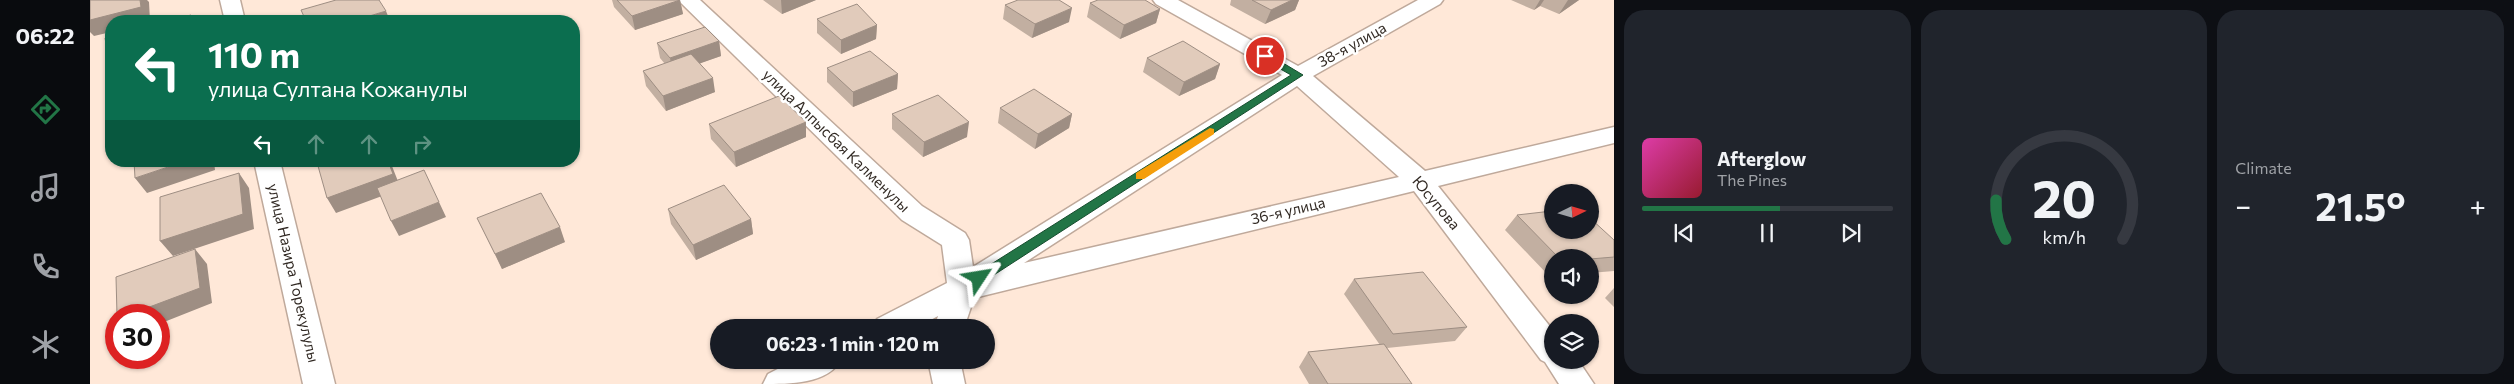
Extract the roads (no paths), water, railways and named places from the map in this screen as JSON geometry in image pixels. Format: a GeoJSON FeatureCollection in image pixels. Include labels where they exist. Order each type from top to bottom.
{"type":"FeatureCollection","features":[{"type":"Feature","properties":{"kind":"street"},"geometry":{"type":"LineString","coordinates":[[230,0],[234,15]]}},
{"type":"Feature","properties":{"kind":"street","name":"улица Алпысбая Калменулы"},"geometry":{"type":"LineString","coordinates":[[688,0],[912,213],[955,240],[962,289]]}},
{"type":"Feature","properties":{"kind":"street","name":"Юсупова"},"geometry":{"type":"LineString","coordinates":[[1163,0],[1298,75],[1419,180],[1544,341]]}},
{"type":"Feature","properties":{"kind":"street","name":"38-я улица"},"geometry":{"type":"LineString","coordinates":[[905,319],[962,289],[1298,75],[1433,0]]}},
{"type":"Feature","properties":{"kind":"street","name":"36-я улица"},"geometry":{"type":"LineString","coordinates":[[962,289],[1614,135]]}},
{"type":"Feature","properties":{"kind":"street","name":"улица Назира Торекулулы"},"geometry":{"type":"LineString","coordinates":[[268,167],[320,384]]}},
{"type":"Feature","properties":{"kind":"street"},"geometry":{"type":"LineString","coordinates":[[952,319],[962,289]]}},
{"type":"Feature","properties":{"kind":"street"},"geometry":{"type":"LineString","coordinates":[[779,384],[808,369]]}},
{"type":"Feature","properties":{"kind":"street"},"geometry":{"type":"LineString","coordinates":[[946,369],[949,384]]}},
{"type":"Feature","properties":{"kind":"street"},"geometry":{"type":"LineString","coordinates":[[1567,369],[1578,384]]}}]}
